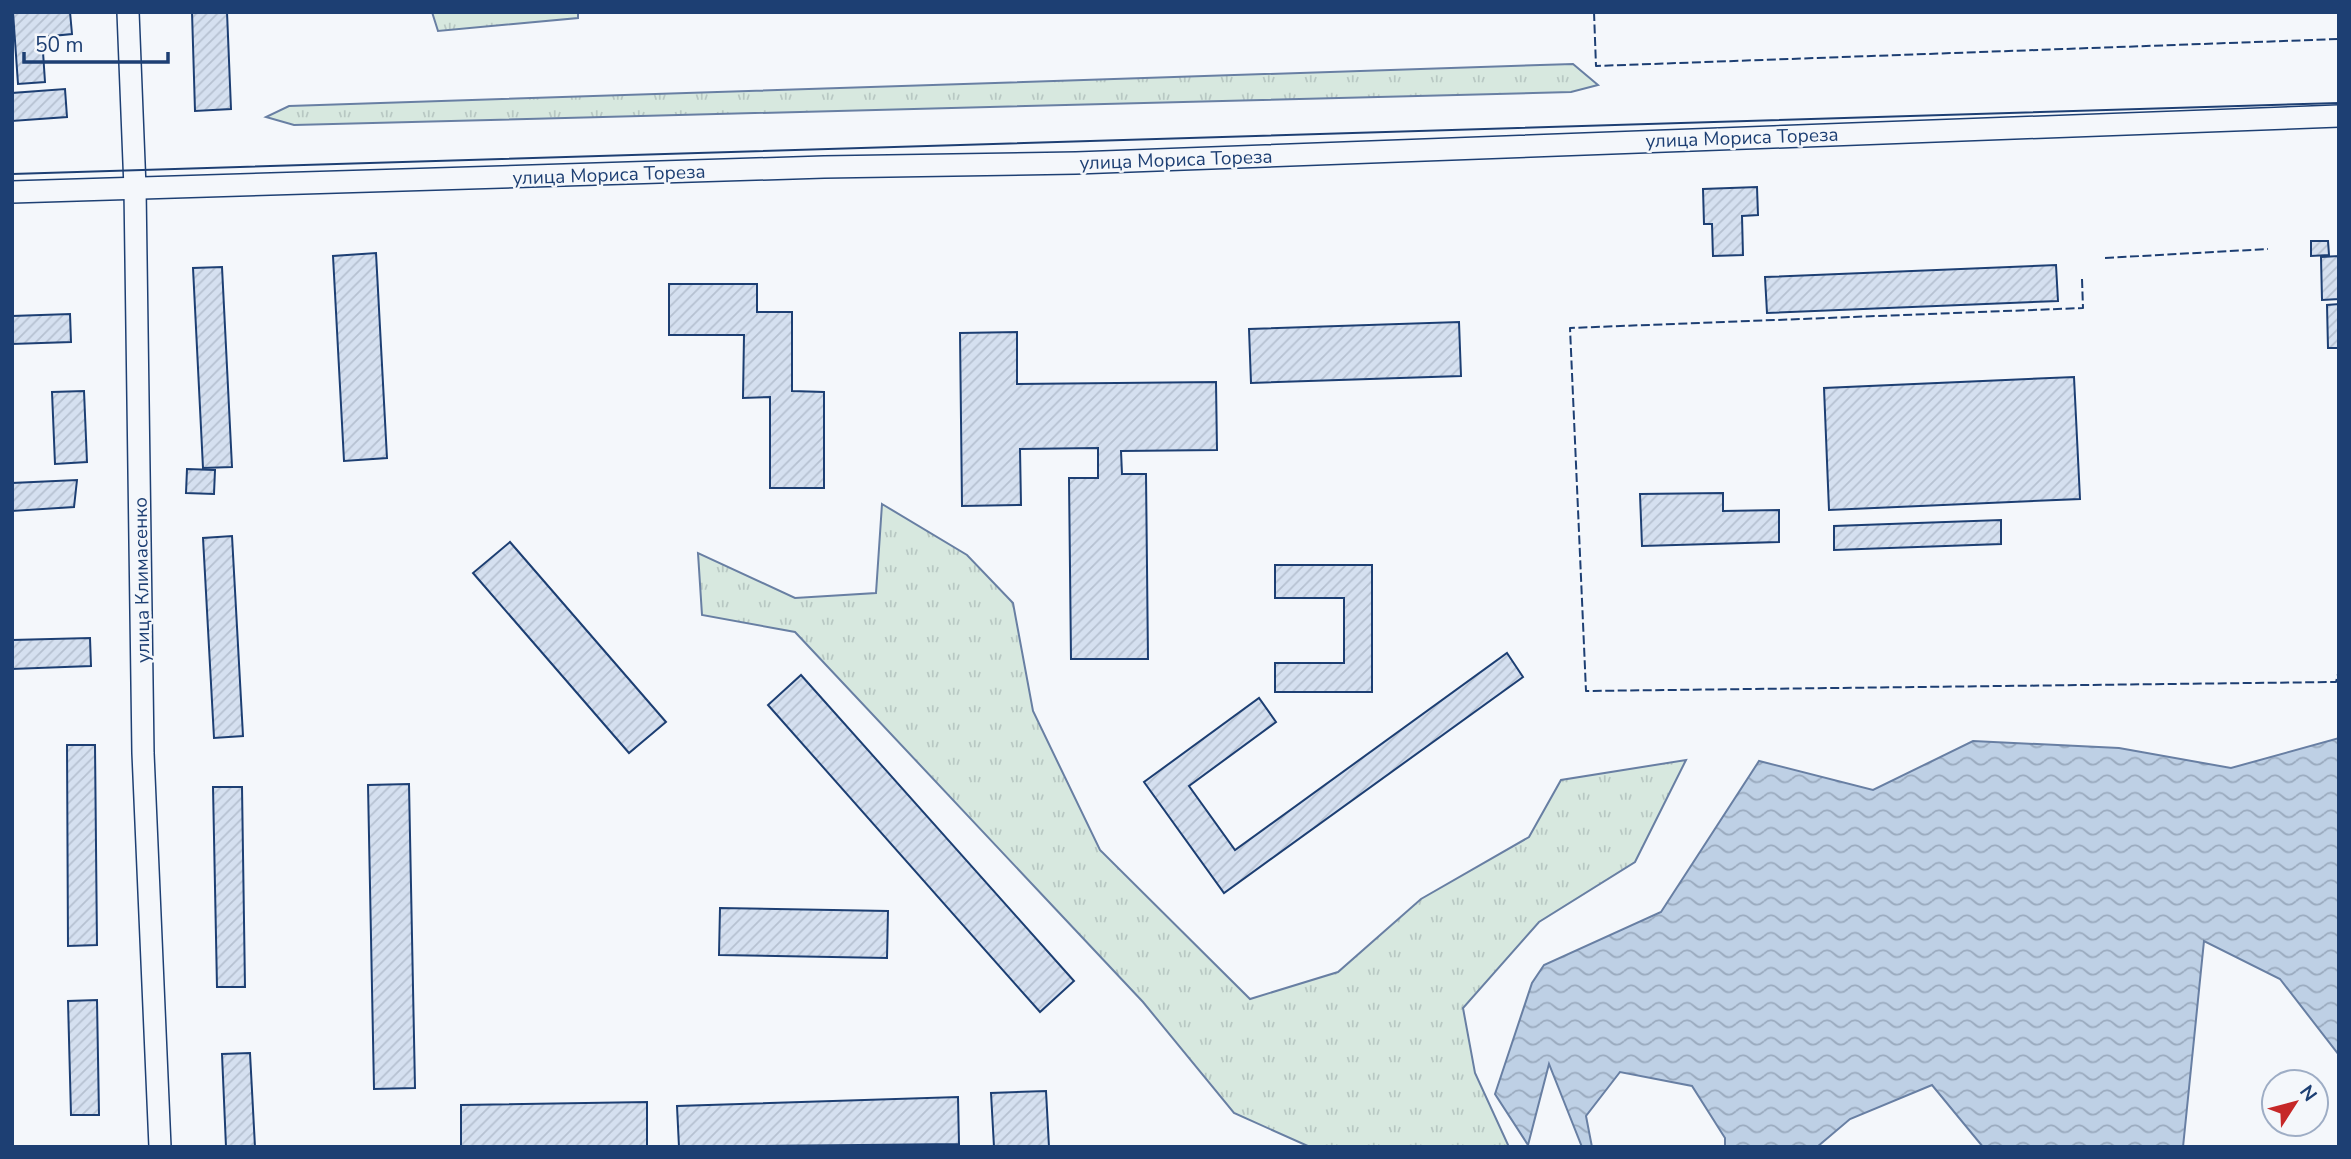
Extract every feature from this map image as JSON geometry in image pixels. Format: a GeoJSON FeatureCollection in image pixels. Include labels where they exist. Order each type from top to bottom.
{"type":"FeatureCollection","features":[{"type":"Feature","properties":{"kind":"street","name":"улица Климасенко"},"geometry":{"type":"LineString","coordinates":[[128,12],[135,188],[143,753],[160,1147]]}},
{"type":"Feature","properties":{"kind":"street","name":"улица Мориса Тореза"},"geometry":{"type":"LineString","coordinates":[[12,192],[797,168],[1076,163],[2339,116]]}},
{"type":"Feature","properties":{"kind":"green space"},"geometry":{"type":"Polygon","coordinates":[[[432,12],[578,12],[578,18],[438,31],[432,12]]]}},
{"type":"Feature","properties":{"kind":"green space"},"geometry":{"type":"Polygon","coordinates":[[[1573,64],[1598,85],[1571,92],[294,125],[266,117],[289,106],[1573,64]]]}},
{"type":"Feature","properties":{"kind":"green space"},"geometry":{"type":"Polygon","coordinates":[[[882,504],[967,555],[1013,603],[1033,711],[1100,850],[1250,999],[1338,972],[1421,899],[1529,837],[1561,780],[1686,760],[1635,862],[1539,922],[1463,1008],[1475,1073],[1509,1147],[1310,1147],[1234,1113],[1143,1002],[795,632],[702,615],[698,553],[795,598],[876,593],[882,504]]]}},
{"type":"Feature","properties":{"kind":"water"},"geometry":{"type":"Polygon","coordinates":[[[2339,738],[2339,1055],[2280,979],[2204,941],[2183,1147],[1983,1147],[1932,1085],[1850,1119],[1817,1147],[1725,1147],[1725,1138],[1692,1086],[1620,1072],[1586,1116],[1592,1147],[1582,1147],[1549,1064],[1528,1145],[1495,1094],[1532,983],[1544,965],[1661,912],[1759,761],[1873,790],[1973,741],[2119,748],[2231,768],[2339,738]]]}},
{"type":"Feature","properties":{"kind":"building"},"geometry":{"type":"Polygon","coordinates":[[[13,12],[70,12],[72,34],[42,37],[45,82],[18,84],[13,12]]]}},
{"type":"Feature","properties":{"kind":"building"},"geometry":{"type":"Polygon","coordinates":[[[192,12],[227,12],[231,109],[195,111],[192,12]]]}},
{"type":"Feature","properties":{"kind":"building"},"geometry":{"type":"Polygon","coordinates":[[[65,89],[67,117],[12,121],[12,93],[65,89]]]}},
{"type":"Feature","properties":{"kind":"building"},"geometry":{"type":"Polygon","coordinates":[[[1757,187],[1758,215],[1742,216],[1743,255],[1713,256],[1712,224],[1704,224],[1703,189],[1757,187]]]}},
{"type":"Feature","properties":{"kind":"building"},"geometry":{"type":"Polygon","coordinates":[[[2311,241],[2328,241],[2329,255],[2311,256],[2311,241]]]}},
{"type":"Feature","properties":{"kind":"building"},"geometry":{"type":"Polygon","coordinates":[[[376,253],[387,458],[344,461],[333,256],[376,253]]]}},
{"type":"Feature","properties":{"kind":"building"},"geometry":{"type":"Polygon","coordinates":[[[2339,256],[2339,299],[2322,300],[2321,257],[2339,256]]]}},
{"type":"Feature","properties":{"kind":"building"},"geometry":{"type":"Polygon","coordinates":[[[2056,265],[2058,301],[1767,313],[1765,277],[2056,265]]]}},
{"type":"Feature","properties":{"kind":"building"},"geometry":{"type":"Polygon","coordinates":[[[222,267],[232,467],[203,468],[193,268],[222,267]]]}},
{"type":"Feature","properties":{"kind":"building"},"geometry":{"type":"Polygon","coordinates":[[[669,284],[757,284],[757,312],[792,312],[792,391],[824,392],[824,488],[770,488],[770,397],[743,398],[744,335],[669,335],[669,284]]]}},
{"type":"Feature","properties":{"kind":"building"},"geometry":{"type":"Polygon","coordinates":[[[2339,304],[2339,348],[2328,348],[2327,305],[2339,304]]]}},
{"type":"Feature","properties":{"kind":"building"},"geometry":{"type":"Polygon","coordinates":[[[70,314],[71,342],[12,344],[12,316],[70,314]]]}},
{"type":"Feature","properties":{"kind":"building"},"geometry":{"type":"Polygon","coordinates":[[[1459,322],[1461,376],[1251,383],[1249,329],[1459,322]]]}},
{"type":"Feature","properties":{"kind":"building"},"geometry":{"type":"Polygon","coordinates":[[[1017,332],[1017,384],[1216,382],[1217,450],[1121,451],[1122,474],[1146,474],[1148,659],[1071,659],[1069,478],[1098,478],[1098,448],[1020,449],[1021,505],[962,506],[960,333],[1017,332]]]}},
{"type":"Feature","properties":{"kind":"building"},"geometry":{"type":"Polygon","coordinates":[[[2074,377],[2080,499],[1829,510],[1824,388],[2074,377]]]}},
{"type":"Feature","properties":{"kind":"building"},"geometry":{"type":"Polygon","coordinates":[[[84,391],[87,462],[55,464],[52,392],[84,391]]]}},
{"type":"Feature","properties":{"kind":"building"},"geometry":{"type":"Polygon","coordinates":[[[187,469],[215,470],[214,494],[186,493],[187,469]]]}},
{"type":"Feature","properties":{"kind":"building"},"geometry":{"type":"Polygon","coordinates":[[[77,480],[74,507],[12,511],[12,483],[77,480]]]}},
{"type":"Feature","properties":{"kind":"building"},"geometry":{"type":"Polygon","coordinates":[[[1723,493],[1723,511],[1779,510],[1779,542],[1642,546],[1640,494],[1723,493]]]}},
{"type":"Feature","properties":{"kind":"building"},"geometry":{"type":"Polygon","coordinates":[[[2001,520],[2001,544],[1834,550],[1834,526],[2001,520]]]}},
{"type":"Feature","properties":{"kind":"building"},"geometry":{"type":"Polygon","coordinates":[[[232,536],[243,736],[214,738],[203,538],[232,536]]]}},
{"type":"Feature","properties":{"kind":"building"},"geometry":{"type":"Polygon","coordinates":[[[510,542],[666,722],[629,753],[473,573],[510,542]]]}},
{"type":"Feature","properties":{"kind":"building"},"geometry":{"type":"Polygon","coordinates":[[[1275,565],[1372,565],[1372,692],[1275,692],[1275,663],[1344,663],[1344,598],[1275,598],[1275,565]]]}},
{"type":"Feature","properties":{"kind":"building"},"geometry":{"type":"Polygon","coordinates":[[[90,638],[91,666],[12,669],[12,640],[90,638]]]}},
{"type":"Feature","properties":{"kind":"building"},"geometry":{"type":"Polygon","coordinates":[[[1507,653],[1523,677],[1224,893],[1144,782],[1259,698],[1276,722],[1189,786],[1235,850],[1507,653]]]}},
{"type":"Feature","properties":{"kind":"building"},"geometry":{"type":"Polygon","coordinates":[[[801,675],[1074,981],[1040,1012],[768,705],[801,675]]]}},
{"type":"Feature","properties":{"kind":"building"},"geometry":{"type":"Polygon","coordinates":[[[67,745],[95,745],[97,945],[68,946],[67,745]]]}},
{"type":"Feature","properties":{"kind":"building"},"geometry":{"type":"Polygon","coordinates":[[[409,784],[415,1088],[374,1089],[368,785],[409,784]]]}},
{"type":"Feature","properties":{"kind":"building"},"geometry":{"type":"Polygon","coordinates":[[[213,787],[242,787],[245,987],[217,987],[213,787]]]}},
{"type":"Feature","properties":{"kind":"building"},"geometry":{"type":"Polygon","coordinates":[[[720,908],[888,911],[887,958],[719,955],[720,908]]]}},
{"type":"Feature","properties":{"kind":"building"},"geometry":{"type":"Polygon","coordinates":[[[97,1000],[99,1115],[71,1115],[68,1001],[97,1000]]]}},
{"type":"Feature","properties":{"kind":"building"},"geometry":{"type":"Polygon","coordinates":[[[250,1053],[255,1147],[226,1147],[222,1054],[250,1053]]]}},
{"type":"Feature","properties":{"kind":"building"},"geometry":{"type":"Polygon","coordinates":[[[1046,1091],[1049,1147],[994,1147],[991,1093],[1046,1091]]]}},
{"type":"Feature","properties":{"kind":"building"},"geometry":{"type":"Polygon","coordinates":[[[958,1097],[959,1144],[679,1147],[677,1106],[958,1097]]]}},
{"type":"Feature","properties":{"kind":"building"},"geometry":{"type":"Polygon","coordinates":[[[647,1102],[647,1147],[461,1147],[461,1105],[647,1102]]]}},
{"type":"Feature","properties":{"kind":"tram line"},"geometry":{"type":"LineString","coordinates":[[12,174],[2339,103]]}},
{"type":"Feature","properties":{"kind":"fence"},"geometry":{"type":"LineString","coordinates":[[1594,12],[1596,66],[2339,39]]}},
{"type":"Feature","properties":{"kind":"fence"},"geometry":{"type":"LineString","coordinates":[[2105,258],[2268,249]]}},
{"type":"Feature","properties":{"kind":"fence"},"geometry":{"type":"LineString","coordinates":[[2082,279],[2083,308],[1570,328],[1586,691],[2336,682],[2339,670]]}}]}
